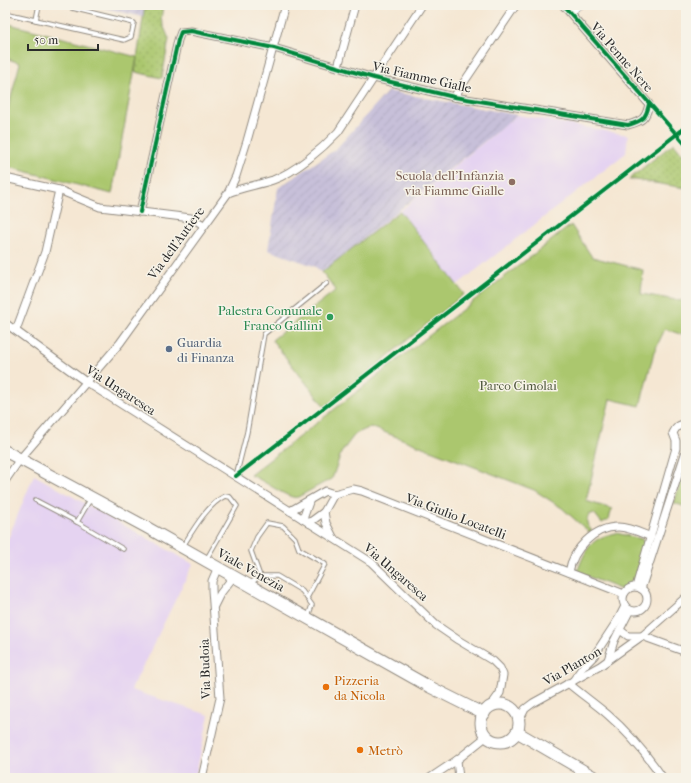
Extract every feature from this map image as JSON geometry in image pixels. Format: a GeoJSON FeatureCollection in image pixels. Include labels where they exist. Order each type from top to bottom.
{"type":"FeatureCollection","features":[{"type":"Feature","properties":{"kind":"main road","name":"Viale Venezia"},"geometry":{"type":"LineString","coordinates":[[5,450],[206,560],[428,686],[487,710],[501,704],[511,707],[515,711],[518,727],[596,778]]}},
{"type":"Feature","properties":{"kind":"main road"},"geometry":{"type":"LineString","coordinates":[[487,710],[482,726],[487,736],[496,741],[502,742],[508,740],[518,727]]}},
{"type":"Feature","properties":{"kind":"street","name":"Via dell'Autiere"},"geometry":{"type":"LineString","coordinates":[[5,481],[20,459],[120,343],[228,193],[236,176],[247,141],[274,48],[284,5]]}},
{"type":"Feature","properties":{"kind":"street"},"geometry":{"type":"LineString","coordinates":[[338,67],[355,5]]}},
{"type":"Feature","properties":{"kind":"street"},"geometry":{"type":"LineString","coordinates":[[228,193],[286,174],[318,150],[338,132],[422,5]]}},
{"type":"Feature","properties":{"kind":"street"},"geometry":{"type":"LineString","coordinates":[[454,97],[516,5]]}},
{"type":"Feature","properties":{"kind":"street","name":"Via Penne Nere"},"geometry":{"type":"LineString","coordinates":[[563,5],[649,104]]}},
{"type":"Feature","properties":{"kind":"street"},"geometry":{"type":"LineString","coordinates":[[570,12],[580,5]]}},
{"type":"Feature","properties":{"kind":"street","name":"Via Fiamme Gialle"},"geometry":{"type":"LineString","coordinates":[[140,212],[181,32],[191,31],[274,48],[374,78],[454,97],[628,125],[639,122],[647,115],[649,104]]}},
{"type":"Feature","properties":{"kind":"street"},"geometry":{"type":"LineString","coordinates":[[5,178],[59,190],[100,207],[191,218],[204,225]]}},
{"type":"Feature","properties":{"kind":"street"},"geometry":{"type":"LineString","coordinates":[[16,330],[45,252],[59,190]]}},
{"type":"Feature","properties":{"kind":"street","name":"Via Ungaresca"},"geometry":{"type":"LineString","coordinates":[[5,323],[86,382],[371,562],[436,625],[496,665],[503,676],[502,685],[500,693],[487,710]]}},
{"type":"Feature","properties":{"kind":"street"},"geometry":{"type":"LineString","coordinates":[[638,588],[676,448],[676,441],[673,433],[676,427],[686,424]]}},
{"type":"Feature","properties":{"kind":"street"},"geometry":{"type":"LineString","coordinates":[[638,588],[686,451]]}},
{"type":"Feature","properties":{"kind":"street","name":"Via Giulio Locatelli"},"geometry":{"type":"LineString","coordinates":[[309,502],[325,491],[334,494],[353,489],[362,491],[624,594]]}},
{"type":"Feature","properties":{"kind":"street"},"geometry":{"type":"LineString","coordinates":[[306,521],[324,512],[334,494]]}},
{"type":"Feature","properties":{"kind":"street"},"geometry":{"type":"LineString","coordinates":[[290,511],[309,502]]}},
{"type":"Feature","properties":{"kind":"street"},"geometry":{"type":"LineString","coordinates":[[306,521],[309,502]]}},
{"type":"Feature","properties":{"kind":"street"},"geometry":{"type":"LineString","coordinates":[[324,512],[326,523],[333,537]]}},
{"type":"Feature","properties":{"kind":"street"},"geometry":{"type":"LineString","coordinates":[[569,572],[570,565],[579,549],[597,532],[619,527],[630,529],[651,537]]}},
{"type":"Feature","properties":{"kind":"street","name":"Via Budoia"},"geometry":{"type":"LineString","coordinates":[[202,778],[220,698],[212,581],[218,567]]}},
{"type":"Feature","properties":{"kind":"street"},"geometry":{"type":"LineString","coordinates":[[214,606],[220,594],[234,576]]}},
{"type":"Feature","properties":{"kind":"street"},"geometry":{"type":"LineString","coordinates":[[608,660],[628,608],[624,594],[628,588],[638,588]]}},
{"type":"Feature","properties":{"kind":"street"},"geometry":{"type":"LineString","coordinates":[[628,608],[638,610],[644,606],[646,598],[638,588]]}},
{"type":"Feature","properties":{"kind":"street","name":"Via Planton"},"geometry":{"type":"LineString","coordinates":[[518,727],[524,709],[608,660],[642,636],[686,597]]}},
{"type":"Feature","properties":{"kind":"street"},"geometry":{"type":"LineString","coordinates":[[628,608],[619,618],[594,656],[571,682],[626,733],[652,761],[663,778]]}},
{"type":"Feature","properties":{"kind":"street"},"geometry":{"type":"LineString","coordinates":[[620,630],[628,636],[642,636],[686,652]]}},
{"type":"Feature","properties":{"kind":"street"},"geometry":{"type":"LineString","coordinates":[[430,778],[457,760],[487,736]]}},
{"type":"Feature","properties":{"kind":"street"},"geometry":{"type":"LineString","coordinates":[[457,760],[459,778]]}},
{"type":"Feature","properties":{"kind":"lane"},"geometry":{"type":"LineString","coordinates":[[36,20],[39,5]]}},
{"type":"Feature","properties":{"kind":"lane"},"geometry":{"type":"LineString","coordinates":[[5,13],[124,40],[131,37],[134,23],[60,5]]}},
{"type":"Feature","properties":{"kind":"lane"},"geometry":{"type":"LineString","coordinates":[[236,476],[247,432],[264,334],[328,283]]}},
{"type":"Feature","properties":{"kind":"lane"},"geometry":{"type":"LineString","coordinates":[[182,547],[202,518],[220,498],[225,496],[230,497],[237,506],[206,560]]}},
{"type":"Feature","properties":{"kind":"lane"},"geometry":{"type":"LineString","coordinates":[[77,522],[91,497]]}},
{"type":"Feature","properties":{"kind":"lane"},"geometry":{"type":"LineString","coordinates":[[34,500],[77,522],[123,550]]}},
{"type":"Feature","properties":{"kind":"lane"},"geometry":{"type":"LineString","coordinates":[[260,576],[251,551],[257,536],[267,523],[283,526],[295,538],[299,549],[326,564],[307,598]]}},
{"type":"Feature","properties":{"kind":"lane"},"geometry":{"type":"LineString","coordinates":[[250,585],[260,576],[277,576],[302,591],[312,605],[308,618]]}},
{"type":"Feature","properties":{"kind":"shaded area"},"geometry":{"type":"Polygon","coordinates":[[[92,5],[145,5],[143,17],[92,5]]]}},
{"type":"Feature","properties":{"kind":"shaded area"},"geometry":{"type":"Polygon","coordinates":[[[388,91],[517,115],[322,272],[314,266],[268,250],[278,188],[336,149],[388,91]]]}},
{"type":"Feature","properties":{"kind":"shaded area","name":"Scuola dell'Infanzia via Fiamme Gialle"},"geometry":{"type":"Polygon","coordinates":[[[517,115],[628,135],[626,153],[457,285],[400,211],[517,115]]]}},
{"type":"Feature","properties":{"kind":"shaded area"},"geometry":{"type":"Polygon","coordinates":[[[34,475],[193,564],[131,690],[209,715],[195,778],[5,778],[5,546],[34,475]]]}},
{"type":"Feature","properties":{"kind":"green space"},"geometry":{"type":"Polygon","coordinates":[[[145,5],[163,5],[161,20],[169,39],[162,78],[135,72],[145,5]]]}},
{"type":"Feature","properties":{"kind":"green space"},"geometry":{"type":"Polygon","coordinates":[[[5,23],[137,57],[112,194],[5,166],[5,120],[20,63],[5,58],[5,23]]]}},
{"type":"Feature","properties":{"kind":"green space"},"geometry":{"type":"Polygon","coordinates":[[[674,143],[686,158],[686,188],[629,179],[674,143]]]}},
{"type":"Feature","properties":{"kind":"green space"},"geometry":{"type":"Polygon","coordinates":[[[400,211],[464,294],[325,407],[272,340],[336,290],[322,272],[400,211]]]}},
{"type":"Feature","properties":{"kind":"green space","name":"Parco Cimolai"},"geometry":{"type":"Polygon","coordinates":[[[571,225],[592,257],[643,270],[641,294],[682,301],[686,291],[686,336],[665,329],[654,352],[640,406],[610,399],[586,501],[612,509],[609,519],[602,523],[594,513],[589,515],[587,522],[592,531],[590,533],[562,508],[534,490],[371,427],[355,434],[341,453],[332,479],[298,497],[289,496],[282,493],[250,475],[571,225]]]}},
{"type":"Feature","properties":{"kind":"green space"},"geometry":{"type":"Polygon","coordinates":[[[686,464],[686,507],[674,503],[686,464]]]}},
{"type":"Feature","properties":{"kind":"green space"},"geometry":{"type":"Polygon","coordinates":[[[616,533],[642,539],[645,544],[634,585],[629,585],[622,590],[577,572],[586,551],[595,541],[607,535],[616,533]]]}},
{"type":"Feature","properties":{"kind":"cycle path"},"geometry":{"type":"LineString","coordinates":[[563,5],[686,145]]}},
{"type":"Feature","properties":{"kind":"cycle path"},"geometry":{"type":"LineString","coordinates":[[140,212],[181,32],[191,31],[274,48],[374,78],[454,97],[628,125],[643,119],[649,104]]}},
{"type":"Feature","properties":{"kind":"cycle path"},"geometry":{"type":"LineString","coordinates":[[236,476],[686,127]]}},
{"type":"Feature","properties":{"kind":"place","name":"Scuola dell'Infanzia via Fiamme Gialle"},"geometry":{"type":"Point","coordinates":[512,182]}},
{"type":"Feature","properties":{"kind":"place","name":"Palestra Comunale Franco Gallini"},"geometry":{"type":"Point","coordinates":[330,317]}},
{"type":"Feature","properties":{"kind":"place","name":"Guardia di Finanza"},"geometry":{"type":"Point","coordinates":[169,349]}},
{"type":"Feature","properties":{"kind":"place","name":"Pizzeria da Nicola"},"geometry":{"type":"Point","coordinates":[326,687]}},
{"type":"Feature","properties":{"kind":"place","name":"Metrò"},"geometry":{"type":"Point","coordinates":[360,750]}}]}
